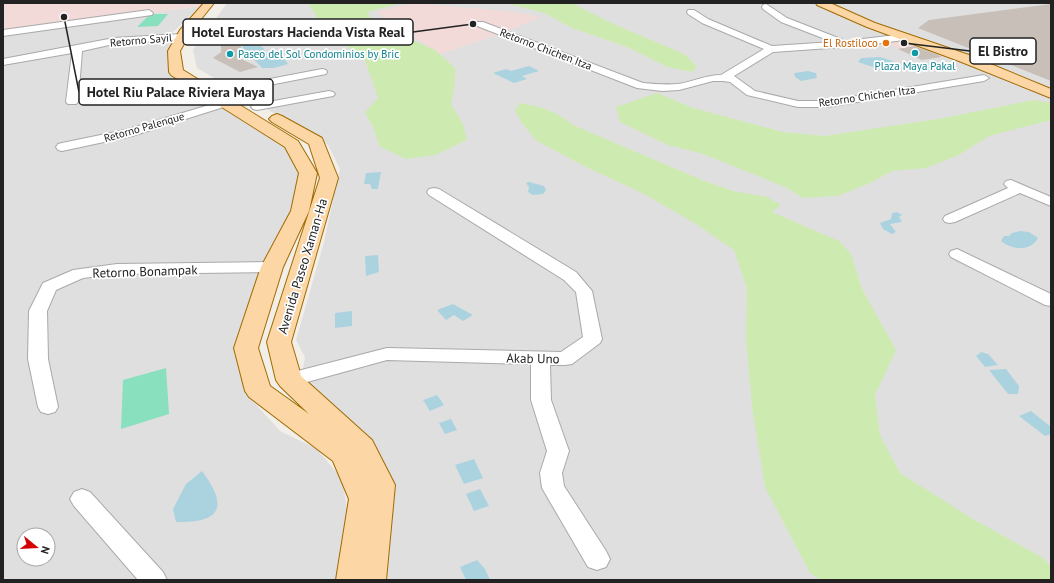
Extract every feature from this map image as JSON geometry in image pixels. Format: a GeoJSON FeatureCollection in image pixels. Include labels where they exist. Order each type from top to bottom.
{"type":"FeatureCollection","features":[{"type":"Feature","properties":{"kind":"main road"},"geometry":{"type":"LineString","coordinates":[[181,46],[209,3]]}},
{"type":"Feature","properties":{"kind":"main road"},"geometry":{"type":"LineString","coordinates":[[181,46],[220,3]]}},
{"type":"Feature","properties":{"kind":"main road"},"geometry":{"type":"LineString","coordinates":[[821,3],[862,19],[974,56],[1051,87]]}},
{"type":"Feature","properties":{"kind":"main road"},"geometry":{"type":"LineString","coordinates":[[834,3],[888,32],[916,40],[964,58],[1051,94]]}},
{"type":"Feature","properties":{"kind":"main road","name":"Avenida Paseo Xaman-Ha"},"geometry":{"type":"LineString","coordinates":[[181,46],[176,72],[316,141],[328,178],[279,342],[289,380]]}},
{"type":"Feature","properties":{"kind":"main road","name":"Avenida Paseo Xaman-Ha"},"geometry":{"type":"LineString","coordinates":[[258,112],[292,144],[308,173],[300,211],[272,267],[246,348],[258,391],[344,454],[364,499],[353,580]]}},
{"type":"Feature","properties":{"kind":"main road"},"geometry":{"type":"LineString","coordinates":[[290,230],[313,229]]}},
{"type":"Feature","properties":{"kind":"main road"},"geometry":{"type":"LineString","coordinates":[[262,301],[292,299]]}},
{"type":"Feature","properties":{"kind":"main road"},"geometry":{"type":"LineString","coordinates":[[289,380],[362,448],[380,485],[369,580]]}},
{"type":"Feature","properties":{"kind":"street"},"geometry":{"type":"LineString","coordinates":[[766,7],[784,20],[846,44],[858,38],[888,32]]}},
{"type":"Feature","properties":{"kind":"street"},"geometry":{"type":"LineString","coordinates":[[690,12],[705,21],[771,49],[858,44],[904,37]]}},
{"type":"Feature","properties":{"kind":"street"},"geometry":{"type":"LineString","coordinates":[[3,33],[149,13]]}},
{"type":"Feature","properties":{"kind":"street","name":"Retorno Chichen Itza"},"geometry":{"type":"LineString","coordinates":[[480,24],[641,86],[679,87],[713,78],[733,79],[752,93],[798,104],[827,104],[984,78]]}},
{"type":"Feature","properties":{"kind":"street","name":"Retorno Sayil"},"geometry":{"type":"LineString","coordinates":[[3,62],[114,41],[181,46]]}},
{"type":"Feature","properties":{"kind":"street"},"geometry":{"type":"LineString","coordinates":[[72,102],[77,49]]}},
{"type":"Feature","properties":{"kind":"street"},"geometry":{"type":"LineString","coordinates":[[723,78],[771,49]]}},
{"type":"Feature","properties":{"kind":"street","name":"Retorno Palenque"},"geometry":{"type":"LineString","coordinates":[[62,147],[128,133],[221,93],[322,72]]}},
{"type":"Feature","properties":{"kind":"street"},"geometry":{"type":"LineString","coordinates":[[258,112],[329,94]]}},
{"type":"Feature","properties":{"kind":"street"},"geometry":{"type":"LineString","coordinates":[[950,219],[1016,186],[1051,202]]}},
{"type":"Feature","properties":{"kind":"street","name":"Akab Uno"},"geometry":{"type":"LineString","coordinates":[[289,380],[387,354],[565,359],[593,339],[584,291],[570,276],[434,192]]}},
{"type":"Feature","properties":{"kind":"street"},"geometry":{"type":"LineString","coordinates":[[957,254],[1051,301]]}},
{"type":"Feature","properties":{"kind":"street","name":"Retorno Bonampak"},"geometry":{"type":"LineString","coordinates":[[48,407],[38,359],[38,311],[49,287],[79,273],[117,269],[272,267]]}},
{"type":"Feature","properties":{"kind":"street"},"geometry":{"type":"LineString","coordinates":[[540,359],[541,400],[558,451],[551,473],[552,488],[597,559]]}},
{"type":"Feature","properties":{"kind":"street"},"geometry":{"type":"LineString","coordinates":[[82,500],[154,580]]}},
{"type":"Feature","properties":{"kind":"shaded area"},"geometry":{"type":"Polygon","coordinates":[[[3,3],[203,3],[201,6],[3,34],[3,3]]]}},
{"type":"Feature","properties":{"kind":"shaded area"},"geometry":{"type":"Polygon","coordinates":[[[227,3],[1051,3],[1051,580],[386,580],[388,473],[300,385],[305,357],[296,340],[323,246],[340,169],[328,145],[197,68],[193,50],[227,3]]]}},
{"type":"Feature","properties":{"kind":"shaded area"},"geometry":{"type":"Polygon","coordinates":[[[412,3],[515,12],[541,17],[506,32],[440,54],[376,12],[412,3]]]}},
{"type":"Feature","properties":{"kind":"shaded area"},"geometry":{"type":"Polygon","coordinates":[[[201,6],[172,33],[179,39],[173,73],[290,146],[304,174],[243,390],[280,431],[317,449],[342,479],[349,520],[341,580],[3,580],[3,34],[201,6]]]}},
{"type":"Feature","properties":{"kind":"shaded area"},"geometry":{"type":"Polygon","coordinates":[[[891,41],[922,45],[952,56],[922,60],[887,43],[891,41]]]}},
{"type":"Feature","properties":{"kind":"green space"},"geometry":{"type":"Polygon","coordinates":[[[308,3],[402,3],[368,12],[371,21],[435,50],[455,68],[455,84],[451,104],[463,124],[467,140],[435,155],[406,159],[379,146],[373,127],[365,112],[378,98],[365,60],[325,30],[308,3]]]}},
{"type":"Feature","properties":{"kind":"green space"},"geometry":{"type":"Polygon","coordinates":[[[502,3],[571,3],[609,22],[684,54],[697,66],[693,72],[667,67],[627,47],[572,28],[544,13],[502,3]]]}},
{"type":"Feature","properties":{"kind":"green space"},"geometry":{"type":"Polygon","coordinates":[[[150,14],[168,14],[158,26],[137,27],[150,14]]]}},
{"type":"Feature","properties":{"kind":"green space"},"geometry":{"type":"Polygon","coordinates":[[[657,93],[693,108],[783,132],[824,136],[938,119],[1034,100],[1051,103],[1051,120],[989,136],[959,155],[926,168],[892,171],[870,183],[838,196],[803,198],[785,187],[703,154],[668,145],[620,122],[616,107],[657,93]]]}},
{"type":"Feature","properties":{"kind":"green space"},"geometry":{"type":"Polygon","coordinates":[[[520,103],[548,110],[561,116],[573,125],[702,180],[733,191],[767,197],[781,205],[772,212],[839,241],[851,254],[862,289],[896,350],[875,395],[880,435],[900,473],[973,519],[1043,558],[1051,567],[1051,580],[821,580],[810,573],[765,487],[752,407],[746,339],[747,288],[734,250],[696,224],[644,194],[586,167],[537,141],[521,122],[515,110],[520,103]]]}},
{"type":"Feature","properties":{"kind":"green space"},"geometry":{"type":"Polygon","coordinates":[[[166,368],[169,414],[121,429],[123,380],[166,368]]]}},
{"type":"Feature","properties":{"kind":"water"},"geometry":{"type":"Polygon","coordinates":[[[259,35],[266,37],[257,42],[264,49],[269,58],[284,59],[288,64],[274,68],[262,68],[242,47],[250,40],[247,38],[259,35]]]}},
{"type":"Feature","properties":{"kind":"water"},"geometry":{"type":"Polygon","coordinates":[[[880,57],[893,61],[895,65],[873,67],[858,62],[861,58],[880,57]]]}},
{"type":"Feature","properties":{"kind":"water"},"geometry":{"type":"Polygon","coordinates":[[[529,66],[539,71],[522,76],[527,79],[514,83],[493,73],[506,69],[511,71],[529,66]]]}},
{"type":"Feature","properties":{"kind":"water"},"geometry":{"type":"Polygon","coordinates":[[[808,71],[816,73],[817,78],[801,81],[795,77],[794,73],[808,71]]]}},
{"type":"Feature","properties":{"kind":"water"},"geometry":{"type":"Polygon","coordinates":[[[381,172],[378,189],[372,189],[370,184],[364,184],[366,173],[381,172]]]}},
{"type":"Feature","properties":{"kind":"water"},"geometry":{"type":"Polygon","coordinates":[[[529,182],[544,186],[546,190],[543,194],[533,195],[528,192],[529,187],[526,183],[529,182]]]}},
{"type":"Feature","properties":{"kind":"water"},"geometry":{"type":"Polygon","coordinates":[[[897,212],[902,215],[899,217],[902,222],[890,224],[896,232],[892,234],[883,229],[880,223],[891,219],[892,213],[897,212]]]}},
{"type":"Feature","properties":{"kind":"water"},"geometry":{"type":"Polygon","coordinates":[[[1020,231],[1029,232],[1038,238],[1031,246],[1021,248],[1010,246],[1001,241],[1004,236],[1009,236],[1012,233],[1020,231]]]}},
{"type":"Feature","properties":{"kind":"water"},"geometry":{"type":"Polygon","coordinates":[[[378,255],[379,272],[366,276],[365,256],[378,255]]]}},
{"type":"Feature","properties":{"kind":"water"},"geometry":{"type":"Polygon","coordinates":[[[453,304],[473,315],[463,321],[454,315],[446,320],[437,310],[453,304]]]}},
{"type":"Feature","properties":{"kind":"water"},"geometry":{"type":"Polygon","coordinates":[[[352,311],[352,326],[335,328],[335,313],[352,311]]]}},
{"type":"Feature","properties":{"kind":"water"},"geometry":{"type":"Polygon","coordinates":[[[981,352],[988,354],[998,365],[985,367],[976,356],[981,352]]]}},
{"type":"Feature","properties":{"kind":"water"},"geometry":{"type":"Polygon","coordinates":[[[1006,369],[1019,386],[1018,394],[1008,394],[989,370],[1006,369]]]}},
{"type":"Feature","properties":{"kind":"water"},"geometry":{"type":"Polygon","coordinates":[[[437,395],[444,405],[430,411],[423,400],[437,395]]]}},
{"type":"Feature","properties":{"kind":"water"},"geometry":{"type":"Polygon","coordinates":[[[1031,411],[1051,427],[1051,434],[1045,436],[1019,416],[1031,411]]]}},
{"type":"Feature","properties":{"kind":"water"},"geometry":{"type":"Polygon","coordinates":[[[451,419],[457,430],[445,434],[439,423],[451,419]]]}},
{"type":"Feature","properties":{"kind":"water"},"geometry":{"type":"Polygon","coordinates":[[[474,459],[483,478],[464,484],[455,465],[474,459]]]}},
{"type":"Feature","properties":{"kind":"water"},"geometry":{"type":"Polygon","coordinates":[[[202,471],[216,494],[218,503],[216,510],[211,516],[203,520],[176,522],[173,509],[186,484],[202,471]]]}},
{"type":"Feature","properties":{"kind":"water"},"geometry":{"type":"Polygon","coordinates":[[[480,489],[489,506],[474,511],[466,494],[480,489]]]}},
{"type":"Feature","properties":{"kind":"water"},"geometry":{"type":"Polygon","coordinates":[[[477,560],[485,569],[490,580],[466,580],[460,567],[477,560]]]}},
{"type":"Feature","properties":{"kind":"building"},"geometry":{"type":"Polygon","coordinates":[[[1051,4],[1051,81],[918,28],[929,20],[1051,4]]]}},
{"type":"Feature","properties":{"kind":"building","name":"Paseo del Sol Condominios by Bric"},"geometry":{"type":"Polygon","coordinates":[[[241,38],[241,59],[258,67],[240,72],[213,58],[221,52],[221,40],[241,38]]]}},
{"type":"Feature","properties":{"kind":"building","name":"Plaza Maya Pakal"},"geometry":{"type":"Polygon","coordinates":[[[914,46],[942,57],[922,60],[898,49],[914,46]]]}},
{"type":"Feature","properties":{"kind":"place","name":"Hotel Riu Palace Riviera Maya"},"geometry":{"type":"Point","coordinates":[64,17]}},
{"type":"Feature","properties":{"kind":"place","name":"Hotel Eurostars Hacienda Vista Real"},"geometry":{"type":"Point","coordinates":[473,24]}},
{"type":"Feature","properties":{"kind":"place","name":"El Rostiloco"},"geometry":{"type":"Point","coordinates":[886,43]}},
{"type":"Feature","properties":{"kind":"place","name":"El Bistro"},"geometry":{"type":"Point","coordinates":[904,43]}},
{"type":"Feature","properties":{"kind":"place","name":"Plaza Maya Pakal"},"geometry":{"type":"Point","coordinates":[915,53]}},
{"type":"Feature","properties":{"kind":"place","name":"Paseo del Sol Condominios by Bric"},"geometry":{"type":"Point","coordinates":[230,54]}}]}
